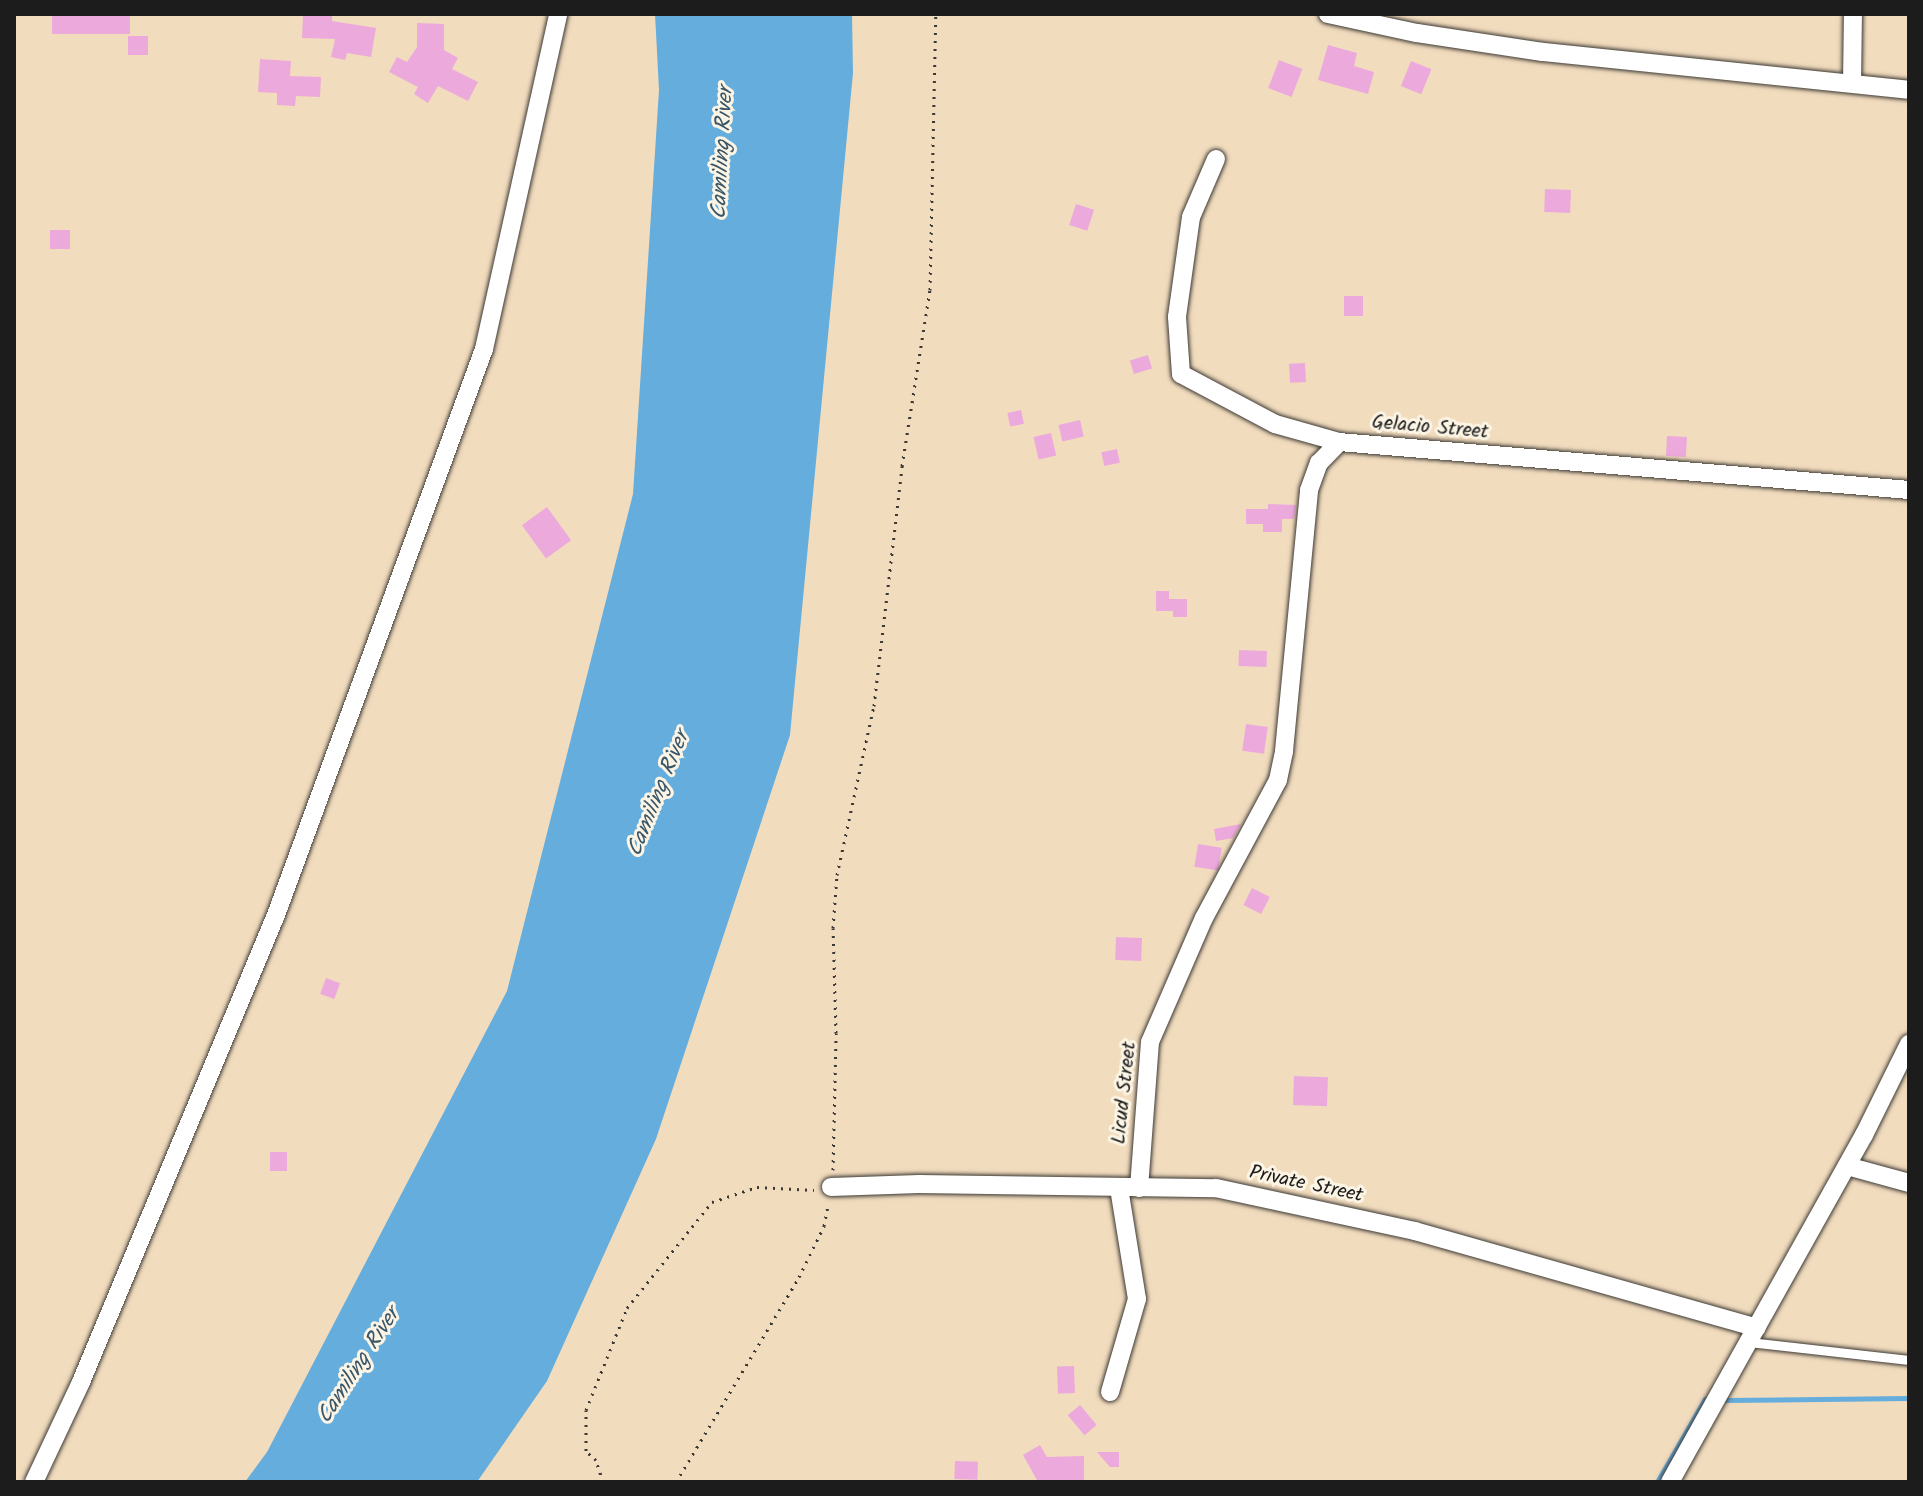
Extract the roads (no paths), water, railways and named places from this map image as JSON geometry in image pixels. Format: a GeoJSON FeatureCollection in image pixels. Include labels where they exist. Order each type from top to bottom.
{"type":"FeatureCollection","features":[{"type":"Feature","properties":{"kind":"street"},"geometry":{"type":"LineString","coordinates":[[34,1482],[87,1367],[276,915],[484,349],[558,14]]}},
{"type":"Feature","properties":{"kind":"street"},"geometry":{"type":"LineString","coordinates":[[1328,14],[1417,33],[1543,52],[1909,90]]}},
{"type":"Feature","properties":{"kind":"street"},"geometry":{"type":"LineString","coordinates":[[1852,83],[1853,14]]}},
{"type":"Feature","properties":{"kind":"street","name":"Gelacio Street"},"geometry":{"type":"LineString","coordinates":[[1216,159],[1191,217],[1177,317],[1181,374],[1275,424],[1339,442],[1909,490]]}},
{"type":"Feature","properties":{"kind":"street","name":"Licud Street"},"geometry":{"type":"LineString","coordinates":[[1139,1188],[1150,1042],[1204,918],[1278,780],[1284,751],[1309,490],[1319,463],[1339,442]]}},
{"type":"Feature","properties":{"kind":"street"},"geometry":{"type":"LineString","coordinates":[[1670,1482],[1847,1166],[1909,1044]]}},
{"type":"Feature","properties":{"kind":"street"},"geometry":{"type":"LineString","coordinates":[[1847,1166],[1909,1183]]}},
{"type":"Feature","properties":{"kind":"street","name":"Private Street"},"geometry":{"type":"LineString","coordinates":[[830,1191],[919,1184],[1216,1188],[1415,1231],[1753,1335]]}},
{"type":"Feature","properties":{"kind":"street"},"geometry":{"type":"LineString","coordinates":[[1110,1392],[1137,1299],[1119,1188]]}},
{"type":"Feature","properties":{"kind":"lane"},"geometry":{"type":"LineString","coordinates":[[1753,1335],[1909,1360]]}},
{"type":"Feature","properties":{"kind":"water","name":"Camiling River"},"geometry":{"type":"Polygon","coordinates":[[[655,14],[852,14],[853,73],[790,735],[656,1139],[547,1381],[477,1482],[245,1482],[267,1452],[507,991],[633,494],[659,90],[655,14]]]}},
{"type":"Feature","properties":{"kind":"waterway"},"geometry":{"type":"LineString","coordinates":[[1722,1400],[1909,1398]]}},
{"type":"Feature","properties":{"kind":"waterway"},"geometry":{"type":"LineString","coordinates":[[1657,1482],[1705,1399],[1712,1399]]}}]}
